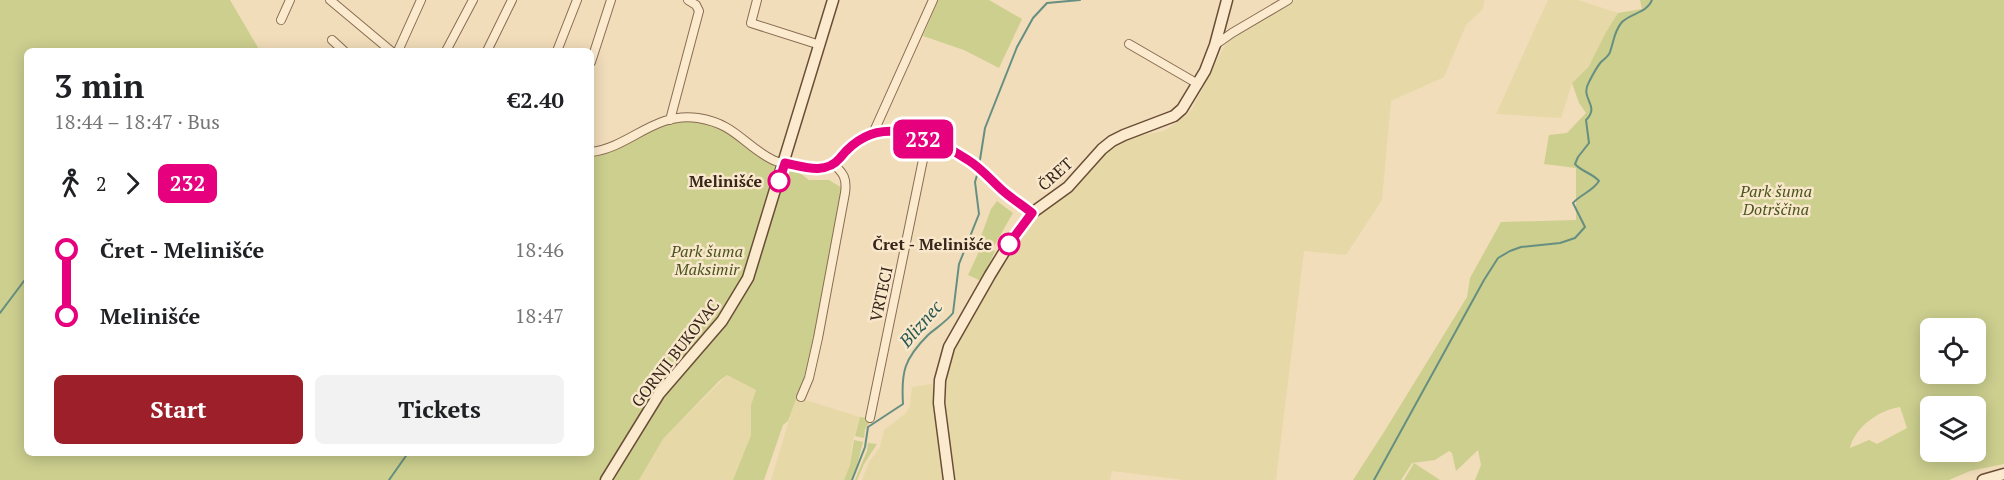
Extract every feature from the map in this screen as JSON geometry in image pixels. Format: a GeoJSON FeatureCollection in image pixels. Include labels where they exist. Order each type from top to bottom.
{"type":"FeatureCollection","features":[{"type":"Feature","properties":{"kind":"street"},"geometry":{"type":"LineString","coordinates":[[281,21],[290,0]]}},
{"type":"Feature","properties":{"kind":"street"},"geometry":{"type":"LineString","coordinates":[[330,0],[387,48]]}},
{"type":"Feature","properties":{"kind":"street"},"geometry":{"type":"LineString","coordinates":[[399,48],[421,0]]}},
{"type":"Feature","properties":{"kind":"street"},"geometry":{"type":"LineString","coordinates":[[448,48],[472,0]]}},
{"type":"Feature","properties":{"kind":"street"},"geometry":{"type":"LineString","coordinates":[[488,48],[512,0]]}},
{"type":"Feature","properties":{"kind":"street"},"geometry":{"type":"LineString","coordinates":[[558,48],[577,0]]}},
{"type":"Feature","properties":{"kind":"street"},"geometry":{"type":"LineString","coordinates":[[594,53],[611,0]]}},
{"type":"Feature","properties":{"kind":"street"},"geometry":{"type":"LineString","coordinates":[[670,120],[699,11],[696,5],[688,0]]}},
{"type":"Feature","properties":{"kind":"street"},"geometry":{"type":"LineString","coordinates":[[756,0],[751,23],[820,45]]}},
{"type":"Feature","properties":{"kind":"street","name":"GORNJI BUKOVAC"},"geometry":{"type":"LineString","coordinates":[[606,480],[659,394],[722,321],[748,278],[833,0]]}},
{"type":"Feature","properties":{"kind":"street"},"geometry":{"type":"LineString","coordinates":[[876,133],[875,129],[933,0]]}},
{"type":"Feature","properties":{"kind":"street","name":"ČRET"},"geometry":{"type":"LineString","coordinates":[[950,480],[939,403],[940,380],[949,347],[990,275],[1032,213],[1068,187],[1092,158],[1112,141],[1174,116],[1190,98],[1215,45],[1227,0]]}},
{"type":"Feature","properties":{"kind":"street"},"geometry":{"type":"LineString","coordinates":[[1215,45],[1288,0]]}},
{"type":"Feature","properties":{"kind":"street"},"geometry":{"type":"LineString","coordinates":[[332,40],[341,48]]}},
{"type":"Feature","properties":{"kind":"street"},"geometry":{"type":"LineString","coordinates":[[1129,44],[1198,84]]}},
{"type":"Feature","properties":{"kind":"street"},"geometry":{"type":"LineString","coordinates":[[594,151],[607,148],[644,129],[687,117],[716,123],[735,131],[774,161],[817,169],[833,164],[864,137],[884,131],[902,133],[927,140],[969,160],[1004,192],[1032,213]]}},
{"type":"Feature","properties":{"kind":"street","name":"VRTECI"},"geometry":{"type":"LineString","coordinates":[[870,417],[927,140]]}},
{"type":"Feature","properties":{"kind":"street"},"geometry":{"type":"LineString","coordinates":[[801,397],[809,378],[818,338],[845,193],[844,176],[833,164]]}},
{"type":"Feature","properties":{"kind":"street"},"geometry":{"type":"LineString","coordinates":[[1983,480],[2004,474]]}},
{"type":"Feature","properties":{"kind":"shaded area"},"geometry":{"type":"Polygon","coordinates":[[[1295,0],[1484,0],[1483,9],[1466,25],[1444,77],[1391,101],[1382,200],[1346,255],[1304,251],[1276,480],[1184,480],[1112,471],[1110,480],[954,480],[945,400],[947,367],[953,351],[1016,240],[1039,213],[1109,149],[1119,142],[1134,137],[1164,131],[1187,115],[1225,45],[1235,36],[1295,0]]]}},
{"type":"Feature","properties":{"kind":"shaded area"},"geometry":{"type":"Polygon","coordinates":[[[1548,0],[1578,0],[1618,13],[1591,63],[1572,83],[1561,118],[1496,114],[1548,0]]]}},
{"type":"Feature","properties":{"kind":"shaded area"},"geometry":{"type":"Polygon","coordinates":[[[727,375],[756,390],[751,405],[751,435],[733,480],[639,480],[663,439],[727,375]]]}},
{"type":"Feature","properties":{"kind":"shaded area"},"geometry":{"type":"Polygon","coordinates":[[[932,384],[944,480],[862,480],[869,462],[880,447],[884,430],[905,414],[910,406],[912,387],[932,384]]]}},
{"type":"Feature","properties":{"kind":"shaded area"},"geometry":{"type":"Polygon","coordinates":[[[796,397],[860,417],[852,444],[850,465],[844,480],[771,480],[796,397]]]}},
{"type":"Feature","properties":{"kind":"green space","name":"Park šuma Maksimir"},"geometry":{"type":"Polygon","coordinates":[[[0,0],[230,0],[258,48],[24,48],[24,456],[594,456],[594,153],[670,123],[698,121],[722,128],[737,136],[775,167],[797,171],[809,180],[829,180],[842,188],[811,358],[788,421],[783,425],[764,480],[733,480],[751,435],[751,405],[756,390],[727,375],[663,439],[639,480],[0,480],[0,0]]]}},
{"type":"Feature","properties":{"kind":"green space"},"geometry":{"type":"Polygon","coordinates":[[[938,0],[989,0],[1022,19],[999,68],[964,50],[923,36],[938,0]]]}},
{"type":"Feature","properties":{"kind":"green space","name":"Park šuma Dotrščina"},"geometry":{"type":"Polygon","coordinates":[[[1640,0],[2004,0],[2004,464],[1970,471],[1949,480],[1475,480],[1481,465],[1478,450],[1456,471],[1452,453],[1449,451],[1435,460],[1412,463],[1401,480],[1353,480],[1467,297],[1470,278],[1501,222],[1576,220],[1576,168],[1544,164],[1549,135],[1567,133],[1586,113],[1579,103],[1572,83],[1589,66],[1618,13],[1642,9],[1640,0]],[[1900,407],[1884,412],[1869,421],[1857,433],[1850,448],[1869,440],[1877,444],[1907,428],[1900,407]]]}},
{"type":"Feature","properties":{"kind":"green space"},"geometry":{"type":"Polygon","coordinates":[[[997,201],[1013,213],[994,246],[980,239],[991,209],[997,201]]]}},
{"type":"Feature","properties":{"kind":"green space"},"geometry":{"type":"Polygon","coordinates":[[[982,245],[995,251],[981,281],[968,275],[982,245]]]}},
{"type":"Feature","properties":{"kind":"green space"},"geometry":{"type":"Polygon","coordinates":[[[860,417],[870,422],[865,429],[864,438],[855,436],[860,417]]]}},
{"type":"Feature","properties":{"kind":"green space"},"geometry":{"type":"Polygon","coordinates":[[[854,440],[863,442],[851,480],[844,480],[850,465],[854,440]]]}},
{"type":"Feature","properties":{"kind":"green space"},"geometry":{"type":"Polygon","coordinates":[[[868,443],[877,444],[855,480],[867,451],[868,443]]]}},
{"type":"Feature","properties":{"kind":"green space"},"geometry":{"type":"Polygon","coordinates":[[[1414,463],[1440,480],[1404,480],[1414,463]]]}},
{"type":"Feature","properties":{"kind":"waterway","name":"Bliznec"},"geometry":{"type":"LineString","coordinates":[[979,166],[985,128],[1017,47],[1033,18],[1047,3],[1080,0]]}},
{"type":"Feature","properties":{"kind":"waterway"},"geometry":{"type":"LineString","coordinates":[[1374,480],[1498,258],[1521,247],[1560,243],[1575,238],[1585,227],[1573,203],[1599,181],[1575,164],[1589,143],[1586,120],[1590,115],[1591,106],[1586,93],[1587,88],[1597,67],[1608,56],[1619,25],[1646,8],[1652,0]]}},
{"type":"Feature","properties":{"kind":"waterway","name":"Bliznec"},"geometry":{"type":"LineString","coordinates":[[852,480],[865,447],[868,427],[903,404],[904,374],[909,359],[928,335],[953,313],[959,264],[979,214],[975,182],[978,172]]}},
{"type":"Feature","properties":{"kind":"waterway"},"geometry":{"type":"LineString","coordinates":[[0,313],[24,281]]}},
{"type":"Feature","properties":{"kind":"waterway"},"geometry":{"type":"LineString","coordinates":[[389,480],[406,456]]}},
{"type":"Feature","properties":{"kind":"bus line","name":"232"},"geometry":{"type":"LineString","coordinates":[[779,181],[785,163],[822,168],[833,164],[844,152],[864,137],[884,131],[902,133],[927,140],[969,160],[1004,192],[1032,213],[1009,244]]}},
{"type":"Feature","properties":{"kind":"place","name":"Melinišće"},"geometry":{"type":"Point","coordinates":[779,181]}},
{"type":"Feature","properties":{"kind":"place","name":"Čret - Melinišće"},"geometry":{"type":"Point","coordinates":[1009,244]}}]}
